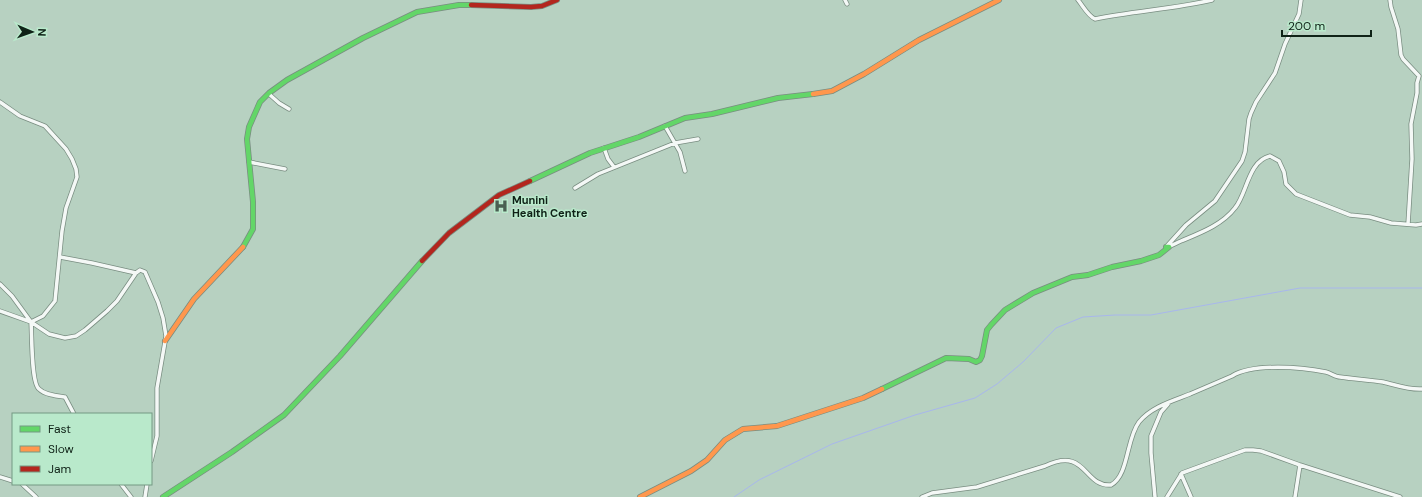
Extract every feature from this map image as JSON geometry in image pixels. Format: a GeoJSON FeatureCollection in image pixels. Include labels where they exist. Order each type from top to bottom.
{"type":"FeatureCollection","features":[{"type":"Feature","properties":{"kind":"street"},"geometry":{"type":"LineString","coordinates":[[165,341],[194,299],[242,250],[249,238],[254,216],[247,139],[249,127],[260,102],[269,94],[287,80],[389,25],[417,12],[459,5],[531,7],[542,6],[557,0]]}},
{"type":"Feature","properties":{"kind":"street"},"geometry":{"type":"LineString","coordinates":[[845,0],[847,4]]}},
{"type":"Feature","properties":{"kind":"street"},"geometry":{"type":"LineString","coordinates":[[163,497],[232,452],[284,415],[340,356],[429,252],[449,233],[499,195],[590,153],[639,137],[685,118],[712,114],[778,98],[824,93],[832,90],[870,70],[920,40],[999,0]]}},
{"type":"Feature","properties":{"kind":"street"},"geometry":{"type":"LineString","coordinates":[[1078,0],[1090,16],[1095,19],[1129,12],[1186,6],[1212,0]]}},
{"type":"Feature","properties":{"kind":"street"},"geometry":{"type":"LineString","coordinates":[[1166,247],[1186,225],[1216,201],[1242,161],[1245,152],[1249,119],[1256,102],[1275,73],[1290,32],[1299,14],[1301,0]]}},
{"type":"Feature","properties":{"kind":"street"},"geometry":{"type":"LineString","coordinates":[[1390,0],[1398,29],[1401,55],[1419,76],[1411,124],[1412,159],[1408,224]]}},
{"type":"Feature","properties":{"kind":"street"},"geometry":{"type":"LineString","coordinates":[[269,94],[289,109]]}},
{"type":"Feature","properties":{"kind":"street"},"geometry":{"type":"LineString","coordinates":[[0,102],[20,116],[45,126],[55,135],[72,159],[76,169],[77,177],[66,208],[62,231],[55,301],[43,316],[31,322]]}},
{"type":"Feature","properties":{"kind":"street"},"geometry":{"type":"LineString","coordinates":[[664,126],[675,143],[682,158],[684,171]]}},
{"type":"Feature","properties":{"kind":"street"},"geometry":{"type":"LineString","coordinates":[[575,188],[598,174],[614,167],[675,143],[698,139]]}},
{"type":"Feature","properties":{"kind":"street"},"geometry":{"type":"LineString","coordinates":[[604,148],[608,159],[614,167]]}},
{"type":"Feature","properties":{"kind":"street"},"geometry":{"type":"LineString","coordinates":[[1166,247],[1207,230],[1228,216],[1236,207],[1246,184],[1258,164],[1264,158],[1270,156],[1279,160],[1284,172],[1286,184],[1296,194],[1350,215],[1370,217],[1391,223],[1422,224]]}},
{"type":"Feature","properties":{"kind":"street"},"geometry":{"type":"LineString","coordinates":[[249,162],[285,169]]}},
{"type":"Feature","properties":{"kind":"street"},"geometry":{"type":"LineString","coordinates":[[640,497],[691,471],[714,453],[724,440],[743,429],[777,426],[864,398],[946,358],[969,359],[976,362],[980,360],[982,356],[987,330],[1005,310],[1054,284],[1072,277],[1088,275],[1112,267],[1135,263],[1159,255],[1169,247],[1166,247]]}},
{"type":"Feature","properties":{"kind":"street"},"geometry":{"type":"LineString","coordinates":[[60,257],[92,262],[136,273]]}},
{"type":"Feature","properties":{"kind":"street"},"geometry":{"type":"LineString","coordinates":[[0,311],[31,322],[49,334],[58,337],[65,338],[76,336],[85,330],[117,301],[136,273],[140,270],[145,272],[158,302],[165,326],[166,336],[157,388],[157,436],[152,456]]}},
{"type":"Feature","properties":{"kind":"street"},"geometry":{"type":"LineString","coordinates":[[0,284],[12,296],[31,322],[33,364],[37,388],[42,392],[65,397],[73,413]]}},
{"type":"Feature","properties":{"kind":"street"},"geometry":{"type":"LineString","coordinates":[[922,497],[932,493],[977,487],[1045,466],[1054,461],[1065,460],[1080,464],[1096,481],[1102,484],[1112,485],[1118,479],[1126,461],[1134,429],[1146,414],[1240,372],[1258,368],[1328,372],[1338,377],[1379,382],[1414,390],[1422,389]]}},
{"type":"Feature","properties":{"kind":"street"},"geometry":{"type":"LineString","coordinates":[[1155,497],[1151,436],[1161,412],[1170,402]]}},
{"type":"Feature","properties":{"kind":"street"},"geometry":{"type":"LineString","coordinates":[[1167,497],[1180,474],[1231,454],[1250,450],[1261,450],[1300,465],[1400,497]]}},
{"type":"Feature","properties":{"kind":"street"},"geometry":{"type":"LineString","coordinates":[[1295,497],[1300,465]]}},
{"type":"Feature","properties":{"kind":"street"},"geometry":{"type":"LineString","coordinates":[[1180,474],[1191,497]]}},
{"type":"Feature","properties":{"kind":"street"},"geometry":{"type":"LineString","coordinates":[[0,477],[12,481]]}},
{"type":"Feature","properties":{"kind":"street"},"geometry":{"type":"LineString","coordinates":[[23,485],[36,497]]}},
{"type":"Feature","properties":{"kind":"street"},"geometry":{"type":"LineString","coordinates":[[122,485],[132,497]]}},
{"type":"Feature","properties":{"kind":"street"},"geometry":{"type":"LineString","coordinates":[[145,497],[147,485]]}},
{"type":"Feature","properties":{"kind":"waterway"},"geometry":{"type":"LineString","coordinates":[[734,497],[759,480],[832,444],[915,415],[975,398],[997,384],[1023,362],[1056,328],[1083,317],[1151,315],[1300,288],[1422,288]]}},
{"type":"Feature","properties":{"kind":"traffic: fast"},"geometry":{"type":"LineString","coordinates":[[243,247],[253,229],[253,202],[247,139],[249,127],[260,102],[269,93],[287,80],[363,38],[417,12],[459,5],[471,5]]}},
{"type":"Feature","properties":{"kind":"traffic: fast"},"geometry":{"type":"LineString","coordinates":[[530,181],[590,153],[639,137],[685,118],[712,114],[778,98],[813,94]]}},
{"type":"Feature","properties":{"kind":"traffic: fast"},"geometry":{"type":"LineString","coordinates":[[882,389],[946,358],[969,359],[976,362],[980,360],[987,330],[1005,310],[1033,293],[1072,277],[1088,275],[1159,255],[1169,247],[1166,247]]}},
{"type":"Feature","properties":{"kind":"traffic: fast"},"geometry":{"type":"LineString","coordinates":[[163,497],[232,452],[284,415],[340,356],[422,261]]}},
{"type":"Feature","properties":{"kind":"traffic: slow"},"geometry":{"type":"LineString","coordinates":[[813,94],[832,91],[864,74],[919,40],[999,0]]}},
{"type":"Feature","properties":{"kind":"traffic: slow"},"geometry":{"type":"LineString","coordinates":[[165,341],[194,299],[243,247]]}},
{"type":"Feature","properties":{"kind":"traffic: slow"},"geometry":{"type":"LineString","coordinates":[[640,497],[691,471],[707,460],[725,440],[743,429],[777,426],[863,398],[882,389]]}},
{"type":"Feature","properties":{"kind":"traffic: jam"},"geometry":{"type":"LineString","coordinates":[[471,5],[531,7],[542,6],[557,0]]}},
{"type":"Feature","properties":{"kind":"traffic: jam"},"geometry":{"type":"LineString","coordinates":[[422,261],[449,233],[499,195],[530,181]]}},
{"type":"Feature","properties":{"kind":"place","name":"Munini Health Centre"},"geometry":{"type":"Point","coordinates":[501,206]}}]}
